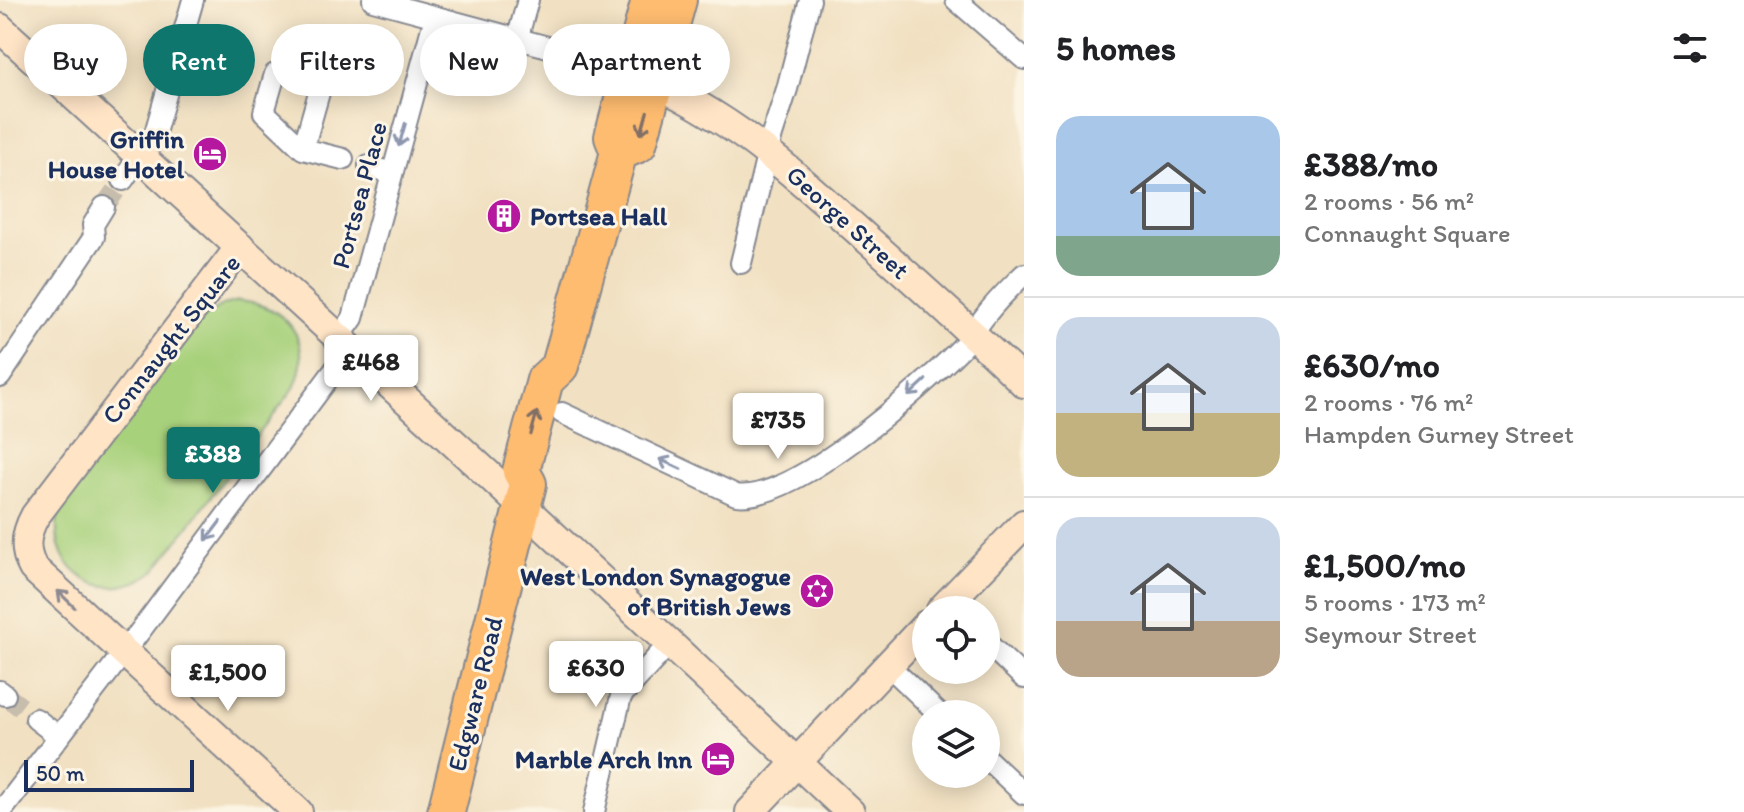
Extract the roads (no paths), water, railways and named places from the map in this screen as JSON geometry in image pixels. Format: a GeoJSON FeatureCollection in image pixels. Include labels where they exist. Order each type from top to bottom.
{"type":"FeatureCollection","features":[{"type":"Feature","properties":{"kind":"highway","name":"Edgware Road"},"geometry":{"type":"LineString","coordinates":[[648,24],[650,0]]}},
{"type":"Feature","properties":{"kind":"highway","name":"Edgware Road"},"geometry":{"type":"LineString","coordinates":[[667,24],[678,0]]}},
{"type":"Feature","properties":{"kind":"highway","name":"Edgware Road"},"geometry":{"type":"LineString","coordinates":[[446,812],[525,495],[521,471],[545,380],[560,366],[619,152],[638,144],[642,96]]}},
{"type":"Feature","properties":{"kind":"highway","name":"Edgware Road"},"geometry":{"type":"LineString","coordinates":[[525,495],[544,479],[562,413],[568,388],[560,366]]}},
{"type":"Feature","properties":{"kind":"street"},"geometry":{"type":"LineString","coordinates":[[123,180],[156,131],[193,0]]}},
{"type":"Feature","properties":{"kind":"street"},"geometry":{"type":"LineString","coordinates":[[373,0],[460,24]]}},
{"type":"Feature","properties":{"kind":"street"},"geometry":{"type":"LineString","coordinates":[[521,24],[528,0]]}},
{"type":"Feature","properties":{"kind":"street"},"geometry":{"type":"LineString","coordinates":[[741,263],[810,0]]}},
{"type":"Feature","properties":{"kind":"street"},"geometry":{"type":"LineString","coordinates":[[956,0],[1024,59]]}},
{"type":"Feature","properties":{"kind":"street","name":"Portsea Place"},"geometry":{"type":"LineString","coordinates":[[345,343],[435,17]]}},
{"type":"Feature","properties":{"kind":"street"},"geometry":{"type":"LineString","coordinates":[[0,28],[240,247]]}},
{"type":"Feature","properties":{"kind":"street"},"geometry":{"type":"LineString","coordinates":[[271,88],[264,112],[303,149],[343,159]]}},
{"type":"Feature","properties":{"kind":"street"},"geometry":{"type":"LineString","coordinates":[[303,149],[318,96]]}},
{"type":"Feature","properties":{"kind":"street","name":"George Street"},"geometry":{"type":"LineString","coordinates":[[681,96],[706,108],[769,153],[1024,383]]}},
{"type":"Feature","properties":{"kind":"street"},"geometry":{"type":"LineString","coordinates":[[369,166],[391,173]]}},
{"type":"Feature","properties":{"kind":"street"},"geometry":{"type":"LineString","coordinates":[[0,377],[94,237],[93,225],[104,207]]}},
{"type":"Feature","properties":{"kind":"street","name":"Connaught Square"},"geometry":{"type":"LineString","coordinates":[[298,812],[33,568],[27,552],[27,535],[35,516],[240,247],[345,343],[525,495],[670,643],[850,812]]}},
{"type":"Feature","properties":{"kind":"street"},"geometry":{"type":"LineString","coordinates":[[562,413],[736,495],[748,497],[798,476],[883,418],[963,346],[987,313],[1024,274]]}},
{"type":"Feature","properties":{"kind":"street"},"geometry":{"type":"LineString","coordinates":[[11,808],[58,736],[123,652],[345,343]]}},
{"type":"Feature","properties":{"kind":"street"},"geometry":{"type":"LineString","coordinates":[[958,596],[1024,524]]}},
{"type":"Feature","properties":{"kind":"street"},"geometry":{"type":"LineString","coordinates":[[750,812],[912,640]]}},
{"type":"Feature","properties":{"kind":"street"},"geometry":{"type":"LineString","coordinates":[[594,812],[621,696],[670,643]]}},
{"type":"Feature","properties":{"kind":"street"},"geometry":{"type":"LineString","coordinates":[[1000,655],[1024,678]]}},
{"type":"Feature","properties":{"kind":"street"},"geometry":{"type":"LineString","coordinates":[[888,665],[924,700]]}},
{"type":"Feature","properties":{"kind":"street"},"geometry":{"type":"LineString","coordinates":[[36,719],[58,736]]}},
{"type":"Feature","properties":{"kind":"street"},"geometry":{"type":"LineString","coordinates":[[1000,771],[1024,794]]}},
{"type":"Feature","properties":{"kind":"tunnel"},"geometry":{"type":"LineString","coordinates":[[104,207],[123,180]]}},
{"type":"Feature","properties":{"kind":"tunnel"},"geometry":{"type":"LineString","coordinates":[[5,695],[36,719]]}},
{"type":"Feature","properties":{"kind":"place","name":"Griffin House Hotel"},"geometry":{"type":"Point","coordinates":[210,154]}},
{"type":"Feature","properties":{"kind":"place","name":"Portsea Hall"},"geometry":{"type":"Point","coordinates":[504,216]}},
{"type":"Feature","properties":{"kind":"place","name":"West London Synagogue of British Jews"},"geometry":{"type":"Point","coordinates":[817,591]}},
{"type":"Feature","properties":{"kind":"place","name":"Marble Arch Inn"},"geometry":{"type":"Point","coordinates":[718,759]}}]}
